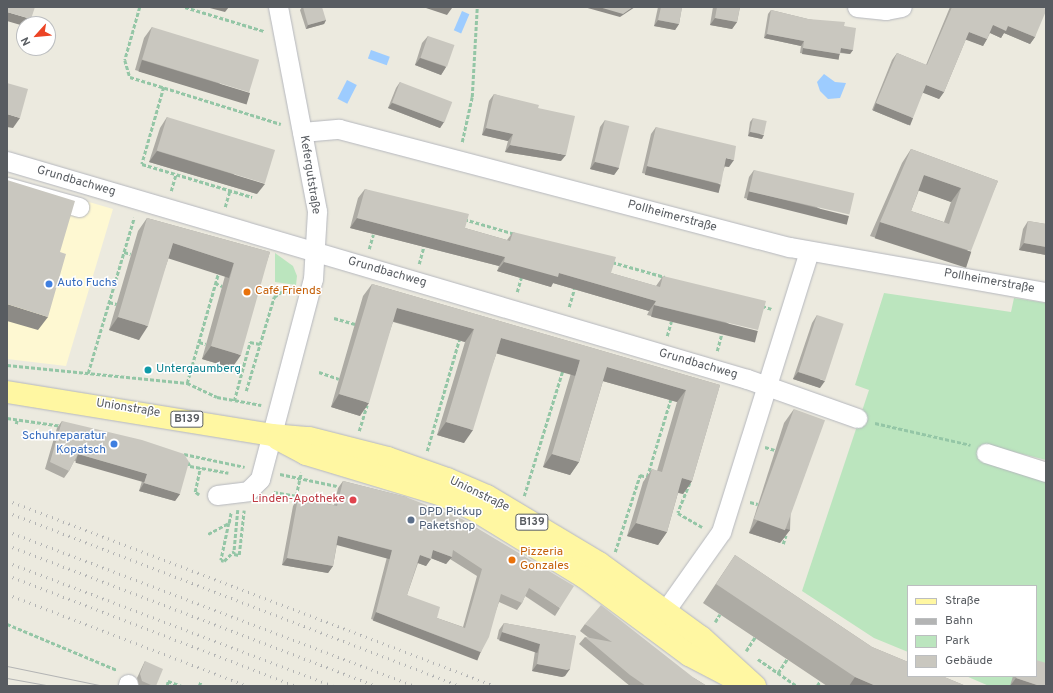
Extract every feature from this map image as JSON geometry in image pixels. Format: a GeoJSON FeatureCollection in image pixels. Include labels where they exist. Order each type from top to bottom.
{"type":"FeatureCollection","features":[{"type":"Feature","properties":{"kind":"main road","name":"Unionstraße"},"geometry":{"type":"LineString","coordinates":[[7,392],[272,435],[309,438],[388,458],[487,496],[599,563],[701,637],[755,686]]}},
{"type":"Feature","properties":{"kind":"main road","name":"Unionstraße"},"geometry":{"type":"LineString","coordinates":[[272,435],[306,454],[442,495],[478,512],[584,577],[689,655],[748,686]]}},
{"type":"Feature","properties":{"kind":"street","name":"Kefergutstraße"},"geometry":{"type":"LineString","coordinates":[[272,435],[313,279],[317,211],[294,129],[278,7]]}},
{"type":"Feature","properties":{"kind":"street"},"geometry":{"type":"LineString","coordinates":[[857,7],[886,10],[902,7]]}},
{"type":"Feature","properties":{"kind":"street","name":"Pollheimerstraße"},"geometry":{"type":"LineString","coordinates":[[294,129],[339,129],[809,251],[1046,292]]}},
{"type":"Feature","properties":{"kind":"street","name":"Grundbachweg"},"geometry":{"type":"LineString","coordinates":[[7,161],[766,387],[857,418]]}},
{"type":"Feature","properties":{"kind":"street"},"geometry":{"type":"LineString","coordinates":[[7,187],[79,207]]}},
{"type":"Feature","properties":{"kind":"street"},"geometry":{"type":"LineString","coordinates":[[665,611],[721,532],[809,251]]}},
{"type":"Feature","properties":{"kind":"street"},"geometry":{"type":"LineString","coordinates":[[212,497],[254,488],[262,470],[272,435]]}},
{"type":"Feature","properties":{"kind":"street"},"geometry":{"type":"LineString","coordinates":[[986,453],[1046,472]]}},
{"type":"Feature","properties":{"kind":"path"},"geometry":{"type":"LineString","coordinates":[[140,7],[126,60],[126,71],[130,77],[294,129]]}},
{"type":"Feature","properties":{"kind":"path"},"geometry":{"type":"LineString","coordinates":[[185,7],[271,32]]}},
{"type":"Feature","properties":{"kind":"path"},"geometry":{"type":"LineString","coordinates":[[463,139],[472,97],[477,7]]}},
{"type":"Feature","properties":{"kind":"path"},"geometry":{"type":"LineString","coordinates":[[164,87],[142,164],[252,197]]}},
{"type":"Feature","properties":{"kind":"path"},"geometry":{"type":"LineString","coordinates":[[171,192],[176,174]]}},
{"type":"Feature","properties":{"kind":"path"},"geometry":{"type":"LineString","coordinates":[[225,208],[230,190]]}},
{"type":"Feature","properties":{"kind":"path"},"geometry":{"type":"LineString","coordinates":[[88,373],[136,212]]}},
{"type":"Feature","properties":{"kind":"path"},"geometry":{"type":"LineString","coordinates":[[461,218],[521,235]]}},
{"type":"Feature","properties":{"kind":"path"},"geometry":{"type":"LineString","coordinates":[[369,252],[373,235]]}},
{"type":"Feature","properties":{"kind":"path"},"geometry":{"type":"LineString","coordinates":[[419,266],[424,245]]}},
{"type":"Feature","properties":{"kind":"path"},"geometry":{"type":"LineString","coordinates":[[124,252],[131,254]]}},
{"type":"Feature","properties":{"kind":"path"},"geometry":{"type":"LineString","coordinates":[[604,260],[672,280]]}},
{"type":"Feature","properties":{"kind":"path"},"geometry":{"type":"LineString","coordinates":[[187,383],[220,269]]}},
{"type":"Feature","properties":{"kind":"path"},"geometry":{"type":"LineString","coordinates":[[516,295],[521,278]]}},
{"type":"Feature","properties":{"kind":"path"},"geometry":{"type":"LineString","coordinates":[[215,283],[222,286]]}},
{"type":"Feature","properties":{"kind":"path"},"geometry":{"type":"LineString","coordinates":[[568,310],[574,289]]}},
{"type":"Feature","properties":{"kind":"path"},"geometry":{"type":"LineString","coordinates":[[110,302],[117,304]]}},
{"type":"Feature","properties":{"kind":"path"},"geometry":{"type":"LineString","coordinates":[[246,391],[272,302]]}},
{"type":"Feature","properties":{"kind":"path"},"geometry":{"type":"LineString","coordinates":[[756,304],[778,311]]}},
{"type":"Feature","properties":{"kind":"path"},"geometry":{"type":"LineString","coordinates":[[334,318],[355,324]]}},
{"type":"Feature","properties":{"kind":"path"},"geometry":{"type":"LineString","coordinates":[[666,339],[671,322]]}},
{"type":"Feature","properties":{"kind":"path"},"geometry":{"type":"LineString","coordinates":[[426,452],[461,332]]}},
{"type":"Feature","properties":{"kind":"path"},"geometry":{"type":"LineString","coordinates":[[716,353],[722,332]]}},
{"type":"Feature","properties":{"kind":"path"},"geometry":{"type":"LineString","coordinates":[[199,342],[206,344]]}},
{"type":"Feature","properties":{"kind":"path"},"geometry":{"type":"LineString","coordinates":[[234,400],[250,342],[260,344]]}},
{"type":"Feature","properties":{"kind":"path"},"geometry":{"type":"LineString","coordinates":[[523,499],[565,363]]}},
{"type":"Feature","properties":{"kind":"path"},"geometry":{"type":"LineString","coordinates":[[7,364],[108,374]]}},
{"type":"Feature","properties":{"kind":"path"},"geometry":{"type":"LineString","coordinates":[[319,372],[339,379]]}},
{"type":"Feature","properties":{"kind":"path"},"geometry":{"type":"LineString","coordinates":[[614,555],[640,475],[647,478],[672,393]]}},
{"type":"Feature","properties":{"kind":"path"},"geometry":{"type":"LineString","coordinates":[[359,431],[368,402]]}},
{"type":"Feature","properties":{"kind":"path"},"geometry":{"type":"LineString","coordinates":[[7,418],[71,427]]}},
{"type":"Feature","properties":{"kind":"path"},"geometry":{"type":"LineString","coordinates":[[857,418],[982,448],[986,453]]}},
{"type":"Feature","properties":{"kind":"path"},"geometry":{"type":"LineString","coordinates":[[16,424],[17,420]]}},
{"type":"Feature","properties":{"kind":"path"},"geometry":{"type":"LineString","coordinates":[[177,452],[184,455],[346,488]]}},
{"type":"Feature","properties":{"kind":"path"},"geometry":{"type":"LineString","coordinates":[[184,455],[190,466],[228,473]]}},
{"type":"Feature","properties":{"kind":"path"},"geometry":{"type":"LineString","coordinates":[[200,468],[195,492],[212,497]]}},
{"type":"Feature","properties":{"kind":"path"},"geometry":{"type":"LineString","coordinates":[[693,474],[678,513],[709,531]]}},
{"type":"Feature","properties":{"kind":"path"},"geometry":{"type":"LineString","coordinates":[[232,509],[237,509],[234,551],[224,561],[221,560],[232,509]]}},
{"type":"Feature","properties":{"kind":"path"},"geometry":{"type":"LineString","coordinates":[[234,551],[234,554],[238,555],[244,510]]}},
{"type":"Feature","properties":{"kind":"path"},"geometry":{"type":"LineString","coordinates":[[208,534],[230,523]]}},
{"type":"Feature","properties":{"kind":"path"},"geometry":{"type":"LineString","coordinates":[[783,544],[788,529]]}},
{"type":"Feature","properties":{"kind":"path"},"geometry":{"type":"LineString","coordinates":[[712,626],[720,614]]}},
{"type":"Feature","properties":{"kind":"path"},"geometry":{"type":"LineString","coordinates":[[7,624],[122,671],[128,685]]}},
{"type":"Feature","properties":{"kind":"path"},"geometry":{"type":"LineString","coordinates":[[746,651],[755,637]]}},
{"type":"Feature","properties":{"kind":"path"},"geometry":{"type":"LineString","coordinates":[[778,673],[787,659]]}},
{"type":"Feature","properties":{"kind":"path"},"geometry":{"type":"LineString","coordinates":[[166,686],[168,681],[182,686]]}},
{"type":"Feature","properties":{"kind":"path"},"geometry":{"type":"LineString","coordinates":[[199,686],[201,681]]}},
{"type":"Feature","properties":{"kind":"path"},"geometry":{"type":"LineString","coordinates":[[817,686],[820,681]]}},
{"type":"Feature","properties":{"kind":"shaded area","name":"Auto Fuchs"},"geometry":{"type":"Polygon","coordinates":[[[7,178],[113,209],[66,366],[7,359],[7,178]]]}},
{"type":"Feature","properties":{"kind":"green space"},"geometry":{"type":"Polygon","coordinates":[[[275,253],[293,266],[297,276],[296,285],[275,282],[275,253]]]}},
{"type":"Feature","properties":{"kind":"green space"},"geometry":{"type":"Polygon","coordinates":[[[884,293],[1011,312],[1014,298],[1046,303],[1046,460],[983,444],[979,458],[1046,480],[1046,686],[989,686],[968,677],[1037,677],[1037,585],[907,585],[907,652],[874,638],[802,591],[869,390],[855,385],[884,293]]]}},
{"type":"Feature","properties":{"kind":"water"},"geometry":{"type":"Polygon","coordinates":[[[462,11],[469,14],[461,33],[454,30],[462,11]]]}},
{"type":"Feature","properties":{"kind":"water"},"geometry":{"type":"Polygon","coordinates":[[[371,50],[390,57],[387,65],[368,58],[371,50]]]}},
{"type":"Feature","properties":{"kind":"water"},"geometry":{"type":"Polygon","coordinates":[[[824,74],[835,82],[846,83],[840,98],[828,99],[820,91],[817,82],[824,74]]]}},
{"type":"Feature","properties":{"kind":"water"},"geometry":{"type":"Polygon","coordinates":[[[347,80],[357,85],[347,104],[337,99],[347,80]]]}},
{"type":"Feature","properties":{"kind":"building"},"geometry":{"type":"Polygon","coordinates":[[[7,7],[35,7],[32,16],[21,16],[7,12],[7,7]]]}},
{"type":"Feature","properties":{"kind":"building"},"geometry":{"type":"Polygon","coordinates":[[[303,7],[322,7],[326,20],[308,25],[303,7]]]}},
{"type":"Feature","properties":{"kind":"building"},"geometry":{"type":"Polygon","coordinates":[[[599,7],[633,7],[623,14],[599,7]]]}},
{"type":"Feature","properties":{"kind":"building"},"geometry":{"type":"Polygon","coordinates":[[[661,7],[682,7],[679,24],[658,20],[661,7]]]}},
{"type":"Feature","properties":{"kind":"building"},"geometry":{"type":"Polygon","coordinates":[[[717,7],[740,7],[737,22],[715,18],[717,7]]]}},
{"type":"Feature","properties":{"kind":"building"},"geometry":{"type":"Polygon","coordinates":[[[952,7],[1042,7],[1046,9],[1046,11],[1035,37],[1008,26],[1006,31],[993,25],[987,39],[969,32],[944,92],[926,85],[913,118],[876,103],[897,53],[927,65],[952,7]]]}},
{"type":"Feature","properties":{"kind":"building"},"geometry":{"type":"Polygon","coordinates":[[[771,10],[808,19],[845,22],[844,26],[856,28],[853,50],[841,48],[840,54],[803,48],[804,41],[767,34],[771,10]]]}},
{"type":"Feature","properties":{"kind":"building"},"geometry":{"type":"Polygon","coordinates":[[[152,27],[259,60],[249,92],[142,60],[152,27]]]}},
{"type":"Feature","properties":{"kind":"building"},"geometry":{"type":"Polygon","coordinates":[[[428,36],[454,45],[447,67],[421,58],[428,36]]]}},
{"type":"Feature","properties":{"kind":"building"},"geometry":{"type":"Polygon","coordinates":[[[400,82],[452,102],[444,123],[392,103],[400,82]]]}},
{"type":"Feature","properties":{"kind":"building"},"geometry":{"type":"Polygon","coordinates":[[[7,83],[28,89],[20,118],[7,114],[7,83]]]}},
{"type":"Feature","properties":{"kind":"building"},"geometry":{"type":"Polygon","coordinates":[[[494,94],[539,105],[538,108],[575,116],[566,155],[510,145],[513,134],[486,128],[494,94]]]}},
{"type":"Feature","properties":{"kind":"building"},"geometry":{"type":"Polygon","coordinates":[[[167,117],[275,150],[265,184],[157,150],[167,117]]]}},
{"type":"Feature","properties":{"kind":"building"},"geometry":{"type":"Polygon","coordinates":[[[753,118],[767,121],[764,135],[750,132],[753,118]]]}},
{"type":"Feature","properties":{"kind":"building"},"geometry":{"type":"Polygon","coordinates":[[[605,120],[629,126],[619,168],[595,162],[605,120]]]}},
{"type":"Feature","properties":{"kind":"building"},"geometry":{"type":"Polygon","coordinates":[[[656,127],[736,146],[734,160],[726,158],[721,184],[647,166],[656,127]]]}},
{"type":"Feature","properties":{"kind":"building"},"geometry":{"type":"Polygon","coordinates":[[[911,149],[998,181],[971,251],[880,222],[911,149]],[[924,175],[911,211],[949,224],[961,188],[924,175]]]}},
{"type":"Feature","properties":{"kind":"building"},"geometry":{"type":"Polygon","coordinates":[[[754,170],[854,193],[849,215],[749,191],[754,170]]]}},
{"type":"Feature","properties":{"kind":"building"},"geometry":{"type":"Polygon","coordinates":[[[7,180],[75,201],[60,252],[66,254],[48,317],[7,304],[7,180]]]}},
{"type":"Feature","properties":{"kind":"building"},"geometry":{"type":"Polygon","coordinates":[[[365,189],[469,214],[465,228],[510,241],[513,232],[616,257],[611,273],[660,287],[663,276],[766,301],[758,330],[654,305],[656,301],[559,273],[558,277],[504,262],[505,257],[357,218],[365,189]]]}},
{"type":"Feature","properties":{"kind":"building"},"geometry":{"type":"Polygon","coordinates":[[[147,218],[270,252],[241,355],[211,346],[234,263],[173,243],[148,326],[118,317],[147,218]]]}},
{"type":"Feature","properties":{"kind":"building"},"geometry":{"type":"Polygon","coordinates":[[[1028,221],[1046,224],[1046,247],[1024,243],[1028,221]]]}},
{"type":"Feature","properties":{"kind":"building"},"geometry":{"type":"Polygon","coordinates":[[[372,284],[720,385],[692,481],[682,478],[667,532],[636,523],[652,469],[662,472],[686,390],[607,367],[579,462],[552,454],[580,360],[501,338],[473,430],[446,422],[474,329],[397,308],[369,403],[339,394],[372,284]]]}},
{"type":"Feature","properties":{"kind":"building"},"geometry":{"type":"Polygon","coordinates":[[[817,315],[844,324],[825,381],[798,372],[817,315]]]}},
{"type":"Feature","properties":{"kind":"building"},"geometry":{"type":"Polygon","coordinates":[[[794,409],[825,420],[785,530],[754,519],[794,409]]]}},
{"type":"Feature","properties":{"kind":"building"},"geometry":{"type":"Polygon","coordinates":[[[62,421],[142,440],[184,454],[189,462],[180,494],[144,483],[147,474],[78,454],[69,471],[50,462],[62,421]]]}},
{"type":"Feature","properties":{"kind":"building"},"geometry":{"type":"Polygon","coordinates":[[[343,481],[406,497],[462,519],[574,586],[560,608],[529,588],[522,603],[501,594],[489,637],[481,652],[376,612],[392,550],[338,536],[333,566],[287,558],[298,498],[337,506],[343,481]],[[433,550],[431,559],[420,555],[407,595],[440,607],[437,618],[465,628],[482,569],[453,550],[452,557],[433,550]]]}},
{"type":"Feature","properties":{"kind":"building"},"geometry":{"type":"Polygon","coordinates":[[[735,555],[872,647],[907,662],[907,677],[944,677],[966,686],[876,686],[855,677],[716,584],[735,555]]]}},
{"type":"Feature","properties":{"kind":"building"},"geometry":{"type":"Polygon","coordinates":[[[601,605],[694,678],[707,686],[646,686],[630,675],[585,637],[612,642],[585,624],[601,605]]]}},
{"type":"Feature","properties":{"kind":"building"},"geometry":{"type":"Polygon","coordinates":[[[504,623],[576,636],[570,669],[567,670],[537,664],[540,644],[502,632],[504,623]]]}},
{"type":"Feature","properties":{"kind":"building"},"geometry":{"type":"Polygon","coordinates":[[[1037,660],[1046,663],[1046,686],[1040,686],[1016,678],[1037,677],[1037,660]]]}},
{"type":"Feature","properties":{"kind":"building"},"geometry":{"type":"Polygon","coordinates":[[[145,661],[163,669],[156,686],[142,681],[140,674],[145,661]]]}},
{"type":"Feature","properties":{"kind":"tram line"},"geometry":{"type":"LineString","coordinates":[[7,666],[104,686]]}},
{"type":"Feature","properties":{"kind":"tram line"},"geometry":{"type":"LineString","coordinates":[[7,678],[51,686]]}},
{"type":"Feature","properties":{"kind":"railway"},"geometry":{"type":"LineString","coordinates":[[7,500],[495,686]]}},
{"type":"Feature","properties":{"kind":"railway"},"geometry":{"type":"LineString","coordinates":[[7,512],[461,686]]}},
{"type":"Feature","properties":{"kind":"railway"},"geometry":{"type":"LineString","coordinates":[[7,531],[415,686]]}},
{"type":"Feature","properties":{"kind":"railway"},"geometry":{"type":"LineString","coordinates":[[7,545],[377,686]]}},
{"type":"Feature","properties":{"kind":"railway"},"geometry":{"type":"LineString","coordinates":[[7,562],[333,686]]}},
{"type":"Feature","properties":{"kind":"railway"},"geometry":{"type":"LineString","coordinates":[[7,575],[296,686]]}},
{"type":"Feature","properties":{"kind":"railway"},"geometry":{"type":"LineString","coordinates":[[7,594],[248,686]]}},
{"type":"Feature","properties":{"kind":"place","name":"Auto Fuchs"},"geometry":{"type":"Point","coordinates":[49,284]}},
{"type":"Feature","properties":{"kind":"place","name":"Café Friends"},"geometry":{"type":"Point","coordinates":[247,292]}},
{"type":"Feature","properties":{"kind":"place","name":"Untergaumberg"},"geometry":{"type":"Point","coordinates":[148,370]}},
{"type":"Feature","properties":{"kind":"place","name":"Schuhreparatur Kopatsch"},"geometry":{"type":"Point","coordinates":[114,444]}},
{"type":"Feature","properties":{"kind":"place","name":"Linden-Apotheke"},"geometry":{"type":"Point","coordinates":[353,500]}},
{"type":"Feature","properties":{"kind":"place","name":"DPD Pickup Paketshop"},"geometry":{"type":"Point","coordinates":[411,520]}},
{"type":"Feature","properties":{"kind":"place","name":"Pizzeria Gonzales"},"geometry":{"type":"Point","coordinates":[512,560]}}]}
